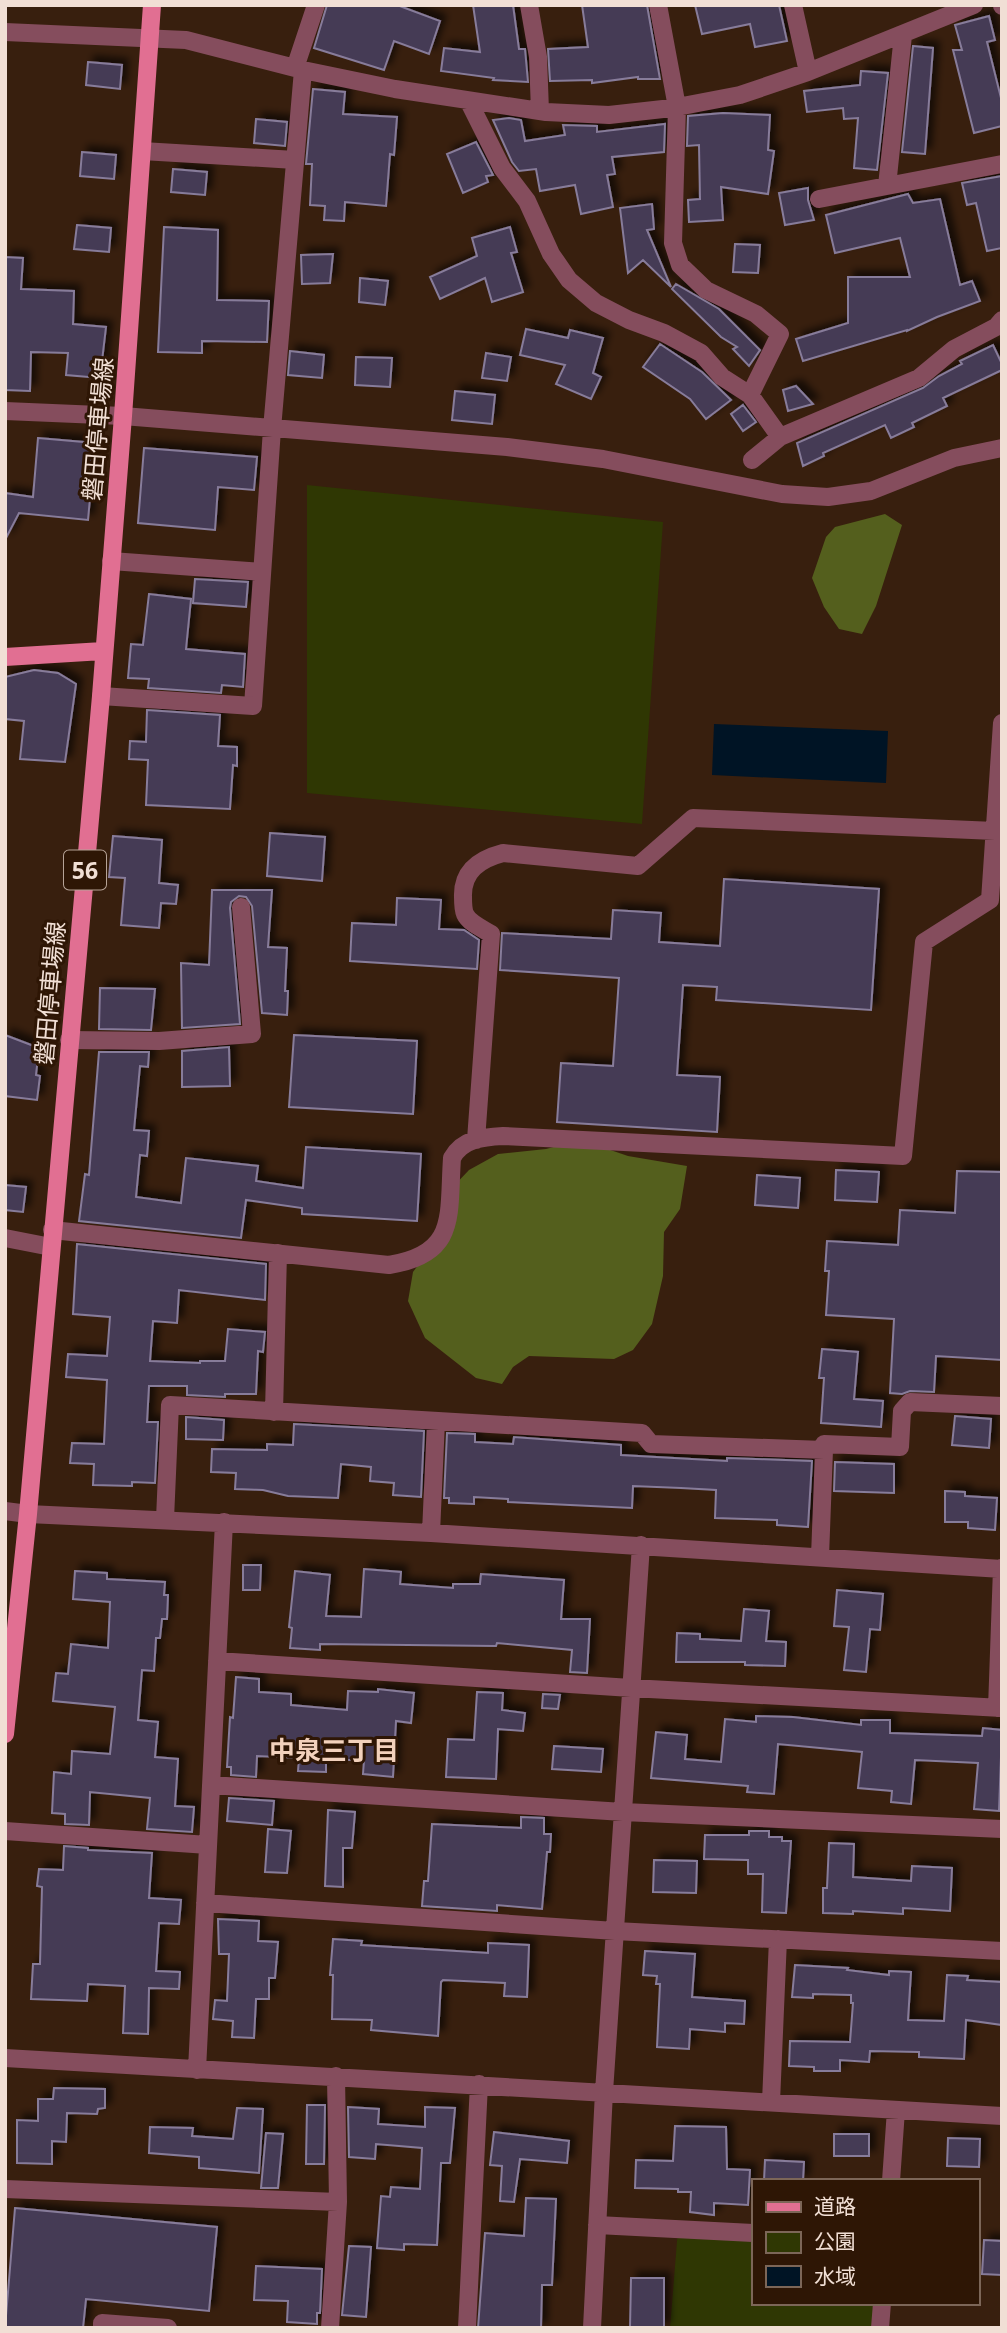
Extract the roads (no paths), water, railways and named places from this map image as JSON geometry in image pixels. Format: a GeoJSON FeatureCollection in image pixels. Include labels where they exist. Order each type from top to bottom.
{"type":"FeatureCollection","features":[{"type":"Feature","properties":{"kind":"main road","name":"磐田停車場線"},"geometry":{"type":"LineString","coordinates":[[5,1734],[28,1514],[101,696],[152,5]]}},
{"type":"Feature","properties":{"kind":"main road"},"geometry":{"type":"LineString","coordinates":[[5,657],[103,651]]}},
{"type":"Feature","properties":{"kind":"street"},"geometry":{"type":"LineString","coordinates":[[101,696],[253,706],[272,429],[295,160],[299,69],[316,5]]}},
{"type":"Feature","properties":{"kind":"street"},"geometry":{"type":"LineString","coordinates":[[529,5],[538,57],[540,111]]}},
{"type":"Feature","properties":{"kind":"street"},"geometry":{"type":"LineString","coordinates":[[658,5],[677,107],[673,243],[680,265],[706,290],[756,314],[780,334],[750,395]]}},
{"type":"Feature","properties":{"kind":"street"},"geometry":{"type":"LineString","coordinates":[[793,5],[808,72]]}},
{"type":"Feature","properties":{"kind":"street"},"geometry":{"type":"LineString","coordinates":[[5,32],[186,40],[299,69],[470,102],[540,111],[609,115],[677,107],[740,95],[808,72],[974,5]]}},
{"type":"Feature","properties":{"kind":"street"},"geometry":{"type":"LineString","coordinates":[[887,186],[903,35]]}},
{"type":"Feature","properties":{"kind":"street"},"geometry":{"type":"LineString","coordinates":[[470,102],[502,168],[527,201],[551,254],[569,280],[596,303],[701,353],[722,377],[750,395],[780,437]]}},
{"type":"Feature","properties":{"kind":"street"},"geometry":{"type":"LineString","coordinates":[[142,151],[295,160]]}},
{"type":"Feature","properties":{"kind":"street"},"geometry":{"type":"LineString","coordinates":[[819,199],[1002,164]]}},
{"type":"Feature","properties":{"kind":"street"},"geometry":{"type":"LineString","coordinates":[[752,460],[780,437],[919,378],[954,349],[996,327],[1002,320]]}},
{"type":"Feature","properties":{"kind":"street"},"geometry":{"type":"LineString","coordinates":[[5,411],[123,416],[507,447],[603,458],[782,494],[828,498],[871,491],[954,458],[1002,448]]}},
{"type":"Feature","properties":{"kind":"street"},"geometry":{"type":"LineString","coordinates":[[111,561],[262,572]]}},
{"type":"Feature","properties":{"kind":"street"},"geometry":{"type":"LineString","coordinates":[[5,1238],[51,1238],[278,1253],[389,1265],[413,1261],[430,1252],[442,1238],[447,1226],[452,1158],[457,1149],[484,1137],[903,1156],[924,942],[990,900],[996,886],[1002,723]]}},
{"type":"Feature","properties":{"kind":"street"},"geometry":{"type":"LineString","coordinates":[[476,1140],[491,934],[465,914],[463,888],[474,867],[485,857],[503,853],[638,866],[693,818],[998,815]]}},
{"type":"Feature","properties":{"kind":"street"},"geometry":{"type":"LineString","coordinates":[[69,1040],[159,1041],[253,1034],[242,907]]}},
{"type":"Feature","properties":{"kind":"street"},"geometry":{"type":"LineString","coordinates":[[274,1412],[278,1253]]}},
{"type":"Feature","properties":{"kind":"street"},"geometry":{"type":"LineString","coordinates":[[820,1557],[824,1444],[900,1447],[902,1411],[910,1402],[1002,1406]]}},
{"type":"Feature","properties":{"kind":"street"},"geometry":{"type":"LineString","coordinates":[[165,1519],[170,1405],[642,1433],[652,1444],[824,1450]]}},
{"type":"Feature","properties":{"kind":"street"},"geometry":{"type":"LineString","coordinates":[[431,1532],[436,1421]]}},
{"type":"Feature","properties":{"kind":"street"},"geometry":{"type":"LineString","coordinates":[[5,1511],[431,1532],[1002,1568],[999,1708],[631,1688],[217,1661]]}},
{"type":"Feature","properties":{"kind":"street"},"geometry":{"type":"LineString","coordinates":[[197,2070],[224,1522]]}},
{"type":"Feature","properties":{"kind":"street"},"geometry":{"type":"LineString","coordinates":[[592,2328],[604,2092],[640,1545]]}},
{"type":"Feature","properties":{"kind":"street"},"geometry":{"type":"LineString","coordinates":[[211,1785],[623,1812],[1002,1829]]}},
{"type":"Feature","properties":{"kind":"street"},"geometry":{"type":"LineString","coordinates":[[5,1831],[208,1845]]}},
{"type":"Feature","properties":{"kind":"street"},"geometry":{"type":"LineString","coordinates":[[205,1903],[615,1931],[1002,1951]]}},
{"type":"Feature","properties":{"kind":"street"},"geometry":{"type":"LineString","coordinates":[[771,2102],[778,1939]]}},
{"type":"Feature","properties":{"kind":"street"},"geometry":{"type":"LineString","coordinates":[[5,2058],[1002,2116]]}},
{"type":"Feature","properties":{"kind":"street"},"geometry":{"type":"LineString","coordinates":[[330,2328],[338,2202],[336,2076]]}},
{"type":"Feature","properties":{"kind":"street"},"geometry":{"type":"LineString","coordinates":[[467,2328],[479,2084]]}},
{"type":"Feature","properties":{"kind":"street"},"geometry":{"type":"LineString","coordinates":[[891,2179],[896,2109]]}},
{"type":"Feature","properties":{"kind":"street"},"geometry":{"type":"LineString","coordinates":[[5,2189],[338,2202]]}},
{"type":"Feature","properties":{"kind":"street"},"geometry":{"type":"LineString","coordinates":[[597,2225],[752,2233]]}},
{"type":"Feature","properties":{"kind":"street"},"geometry":{"type":"LineString","coordinates":[[880,2328],[882,2305]]}},
{"type":"Feature","properties":{"kind":"street"},"geometry":{"type":"LineString","coordinates":[[102,2328],[102,2323],[168,2328]]}},
{"type":"Feature","properties":{"kind":"water"},"geometry":{"type":"Polygon","coordinates":[[[714,724],[888,731],[886,783],[712,775],[714,724]]]}},
{"type":"Feature","properties":{"kind":"district","name":"中泉三丁目"},"geometry":{"type":"Point","coordinates":[334,1750]}}]}
